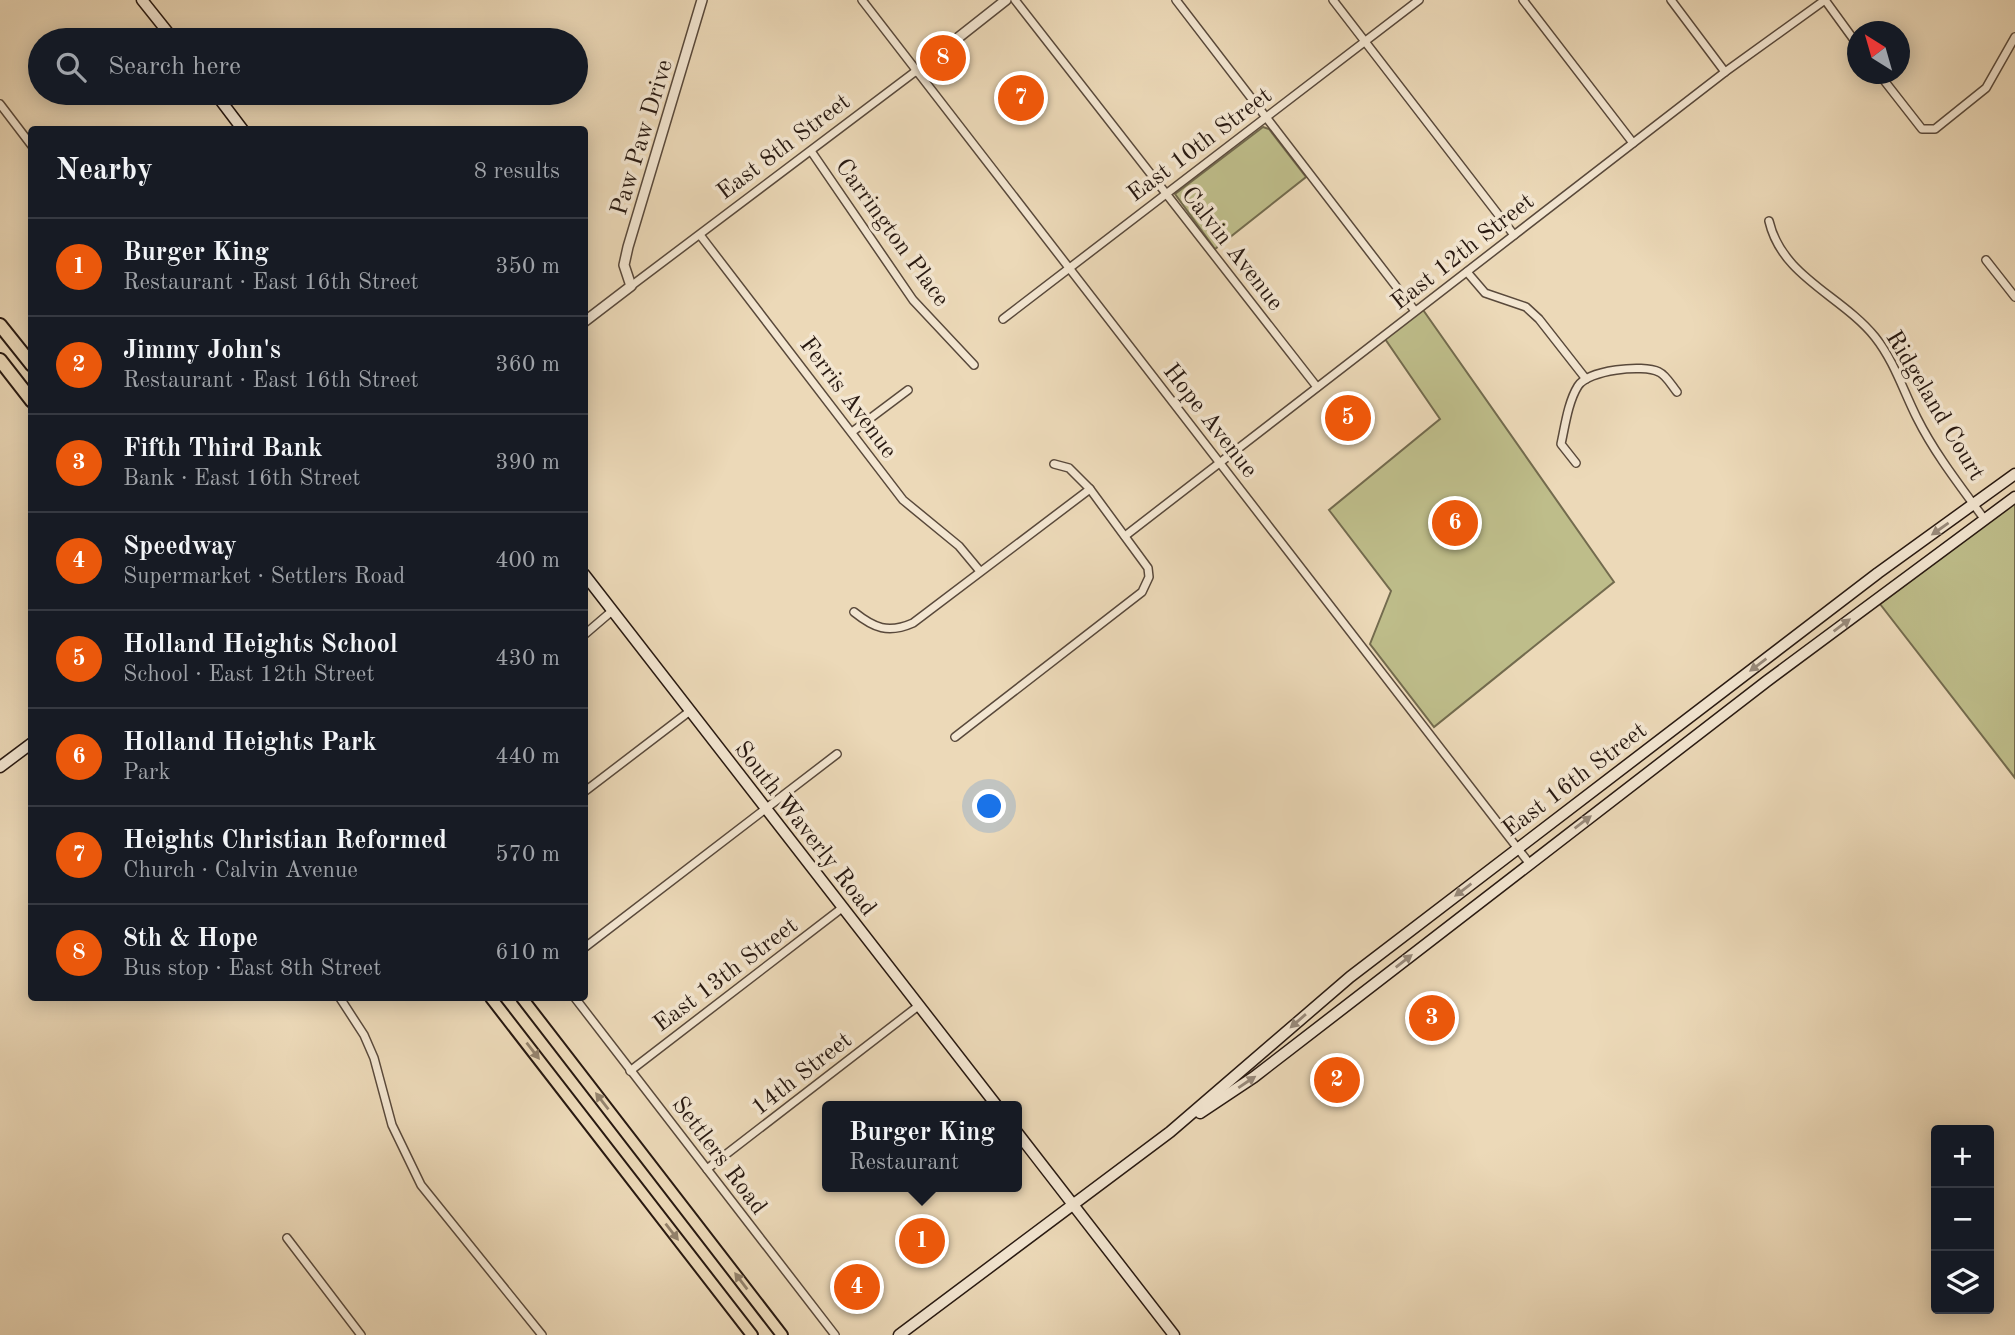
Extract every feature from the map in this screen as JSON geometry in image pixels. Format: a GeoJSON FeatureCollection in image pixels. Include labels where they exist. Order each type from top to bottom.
{"type":"FeatureCollection","features":[{"type":"Feature","properties":{"kind":"highway"},"geometry":{"type":"LineString","coordinates":[[0,325],[28,360]]}},
{"type":"Feature","properties":{"kind":"highway"},"geometry":{"type":"LineString","coordinates":[[0,360],[28,396]]}},
{"type":"Feature","properties":{"kind":"highway"},"geometry":{"type":"LineString","coordinates":[[493,1001],[752,1335]]}},
{"type":"Feature","properties":{"kind":"highway"},"geometry":{"type":"LineString","coordinates":[[524,1001],[782,1335]]}},
{"type":"Feature","properties":{"kind":"highway"},"geometry":{"type":"LineString","coordinates":[[657,1212],[677,1198]]}},
{"type":"Feature","properties":{"kind":"main road"},"geometry":{"type":"LineString","coordinates":[[142,0],[164,28]]}},
{"type":"Feature","properties":{"kind":"main road"},"geometry":{"type":"LineString","coordinates":[[224,105],[240,126]]}},
{"type":"Feature","properties":{"kind":"main road","name":"East 16th Street"},"geometry":{"type":"LineString","coordinates":[[1170,1132],[1350,977],[1878,573],[2015,474]]}},
{"type":"Feature","properties":{"kind":"main road","name":"East 16th Street"},"geometry":{"type":"LineString","coordinates":[[899,1335],[1170,1132],[1254,1077],[1529,863],[1890,588],[2015,497]]}},
{"type":"Feature","properties":{"kind":"main road","name":"South Waverly Road"},"geometry":{"type":"LineString","coordinates":[[588,579],[917,1007],[993,1101]]}},
{"type":"Feature","properties":{"kind":"main road"},"geometry":{"type":"LineString","coordinates":[[0,767],[28,746]]}},
{"type":"Feature","properties":{"kind":"main road"},"geometry":{"type":"LineString","coordinates":[[1022,1137],[1174,1335]]}},
{"type":"Feature","properties":{"kind":"street","name":"Paw Paw Drive"},"geometry":{"type":"LineString","coordinates":[[631,286],[624,265],[628,247],[702,0]]}},
{"type":"Feature","properties":{"kind":"street","name":"Hope Avenue"},"geometry":{"type":"LineString","coordinates":[[862,0],[1529,863]]}},
{"type":"Feature","properties":{"kind":"street","name":"East 8th Street"},"geometry":{"type":"LineString","coordinates":[[588,319],[1006,0]]}},
{"type":"Feature","properties":{"kind":"street","name":"Calvin Avenue"},"geometry":{"type":"LineString","coordinates":[[1015,0],[1317,387]]}},
{"type":"Feature","properties":{"kind":"street"},"geometry":{"type":"LineString","coordinates":[[1176,0],[1415,311]]}},
{"type":"Feature","properties":{"kind":"street"},"geometry":{"type":"LineString","coordinates":[[1333,0],[1514,235]]}},
{"type":"Feature","properties":{"kind":"street","name":"East 10th Street"},"geometry":{"type":"LineString","coordinates":[[1003,319],[1419,0]]}},
{"type":"Feature","properties":{"kind":"street"},"geometry":{"type":"LineString","coordinates":[[1523,0],[1633,143]]}},
{"type":"Feature","properties":{"kind":"street"},"geometry":{"type":"LineString","coordinates":[[1671,0],[1725,72]]}},
{"type":"Feature","properties":{"kind":"street"},"geometry":{"type":"LineString","coordinates":[[1825,0],[1847,30]]}},
{"type":"Feature","properties":{"kind":"street","name":"East 12th Street"},"geometry":{"type":"LineString","coordinates":[[1125,536],[1725,72],[1825,0]]}},
{"type":"Feature","properties":{"kind":"street"},"geometry":{"type":"LineString","coordinates":[[1887,84],[1922,129],[1935,129],[1986,88],[2015,37]]}},
{"type":"Feature","properties":{"kind":"street"},"geometry":{"type":"LineString","coordinates":[[0,104],[28,141]]}},
{"type":"Feature","properties":{"kind":"street","name":"Carrington Place"},"geometry":{"type":"LineString","coordinates":[[811,151],[913,300],[974,365]]}},
{"type":"Feature","properties":{"kind":"street","name":"Ridgeland Court"},"geometry":{"type":"LineString","coordinates":[[1769,221],[1773,240],[1798,271],[1873,335],[1896,371],[1917,419],[1985,520]]}},
{"type":"Feature","properties":{"kind":"street","name":"Ferris Avenue"},"geometry":{"type":"LineString","coordinates":[[700,235],[902,500],[959,546],[979,570]]}},
{"type":"Feature","properties":{"kind":"street"},"geometry":{"type":"LineString","coordinates":[[1986,260],[2015,297]]}},
{"type":"Feature","properties":{"kind":"street"},"geometry":{"type":"LineString","coordinates":[[1466,272],[1485,293],[1526,307],[1539,319],[1586,379]]}},
{"type":"Feature","properties":{"kind":"street"},"geometry":{"type":"LineString","coordinates":[[1576,463],[1561,444],[1578,385],[1586,379],[1602,371],[1645,369],[1661,372],[1677,392]]}},
{"type":"Feature","properties":{"kind":"street"},"geometry":{"type":"LineString","coordinates":[[852,432],[908,390]]}},
{"type":"Feature","properties":{"kind":"street"},"geometry":{"type":"LineString","coordinates":[[955,737],[1142,592],[1149,577],[1148,568],[1090,489],[1069,468],[1054,464]]}},
{"type":"Feature","properties":{"kind":"street"},"geometry":{"type":"LineString","coordinates":[[854,612],[875,627],[901,628],[913,623],[979,570],[1090,489]]}},
{"type":"Feature","properties":{"kind":"street"},"geometry":{"type":"LineString","coordinates":[[588,632],[612,611]]}},
{"type":"Feature","properties":{"kind":"street"},"geometry":{"type":"LineString","coordinates":[[588,789],[690,711]]}},
{"type":"Feature","properties":{"kind":"street"},"geometry":{"type":"LineString","coordinates":[[588,945],[837,754]]}},
{"type":"Feature","properties":{"kind":"street","name":"East 13th Street"},"geometry":{"type":"LineString","coordinates":[[630,1071],[842,908]]}},
{"type":"Feature","properties":{"kind":"street"},"geometry":{"type":"LineString","coordinates":[[342,1001],[364,1035],[374,1058],[392,1125],[421,1185],[542,1335]]}},
{"type":"Feature","properties":{"kind":"street","name":"Settlers Road"},"geometry":{"type":"LineString","coordinates":[[577,1001],[835,1335]]}},
{"type":"Feature","properties":{"kind":"street","name":"14th Street"},"geometry":{"type":"LineString","coordinates":[[707,1168],[917,1007]]}},
{"type":"Feature","properties":{"kind":"street"},"geometry":{"type":"LineString","coordinates":[[287,1238],[360,1335]]}},
{"type":"Feature","properties":{"kind":"shaded area"},"geometry":{"type":"Polygon","coordinates":[[[1263,127],[1269,129],[1306,177],[1215,249],[1175,194],[1263,127]]]}},
{"type":"Feature","properties":{"kind":"shaded area"},"geometry":{"type":"Polygon","coordinates":[[[1421,307],[1614,582],[1434,727],[1370,644],[1391,591],[1329,510],[1440,419],[1383,336],[1421,307]]]}},
{"type":"Feature","properties":{"kind":"shaded area"},"geometry":{"type":"Polygon","coordinates":[[[2015,502],[2015,778],[1880,604],[2015,502]]]}},
{"type":"Feature","properties":{"kind":"place","name":"8th & Hope"},"geometry":{"type":"Point","coordinates":[943,58]}},
{"type":"Feature","properties":{"kind":"place","name":"Heights Christian Reformed"},"geometry":{"type":"Point","coordinates":[1021,98]}},
{"type":"Feature","properties":{"kind":"place","name":"Holland Heights School"},"geometry":{"type":"Point","coordinates":[1348,418]}},
{"type":"Feature","properties":{"kind":"place","name":"Holland Heights Park"},"geometry":{"type":"Point","coordinates":[1455,523]}},
{"type":"Feature","properties":{"kind":"place","name":"Fifth Third Bank"},"geometry":{"type":"Point","coordinates":[1432,1018]}},
{"type":"Feature","properties":{"kind":"place","name":"Jimmy John's"},"geometry":{"type":"Point","coordinates":[1337,1080]}},
{"type":"Feature","properties":{"kind":"place","name":"Burger King"},"geometry":{"type":"Point","coordinates":[922,1241]}},
{"type":"Feature","properties":{"kind":"place","name":"Speedway"},"geometry":{"type":"Point","coordinates":[857,1287]}}]}
